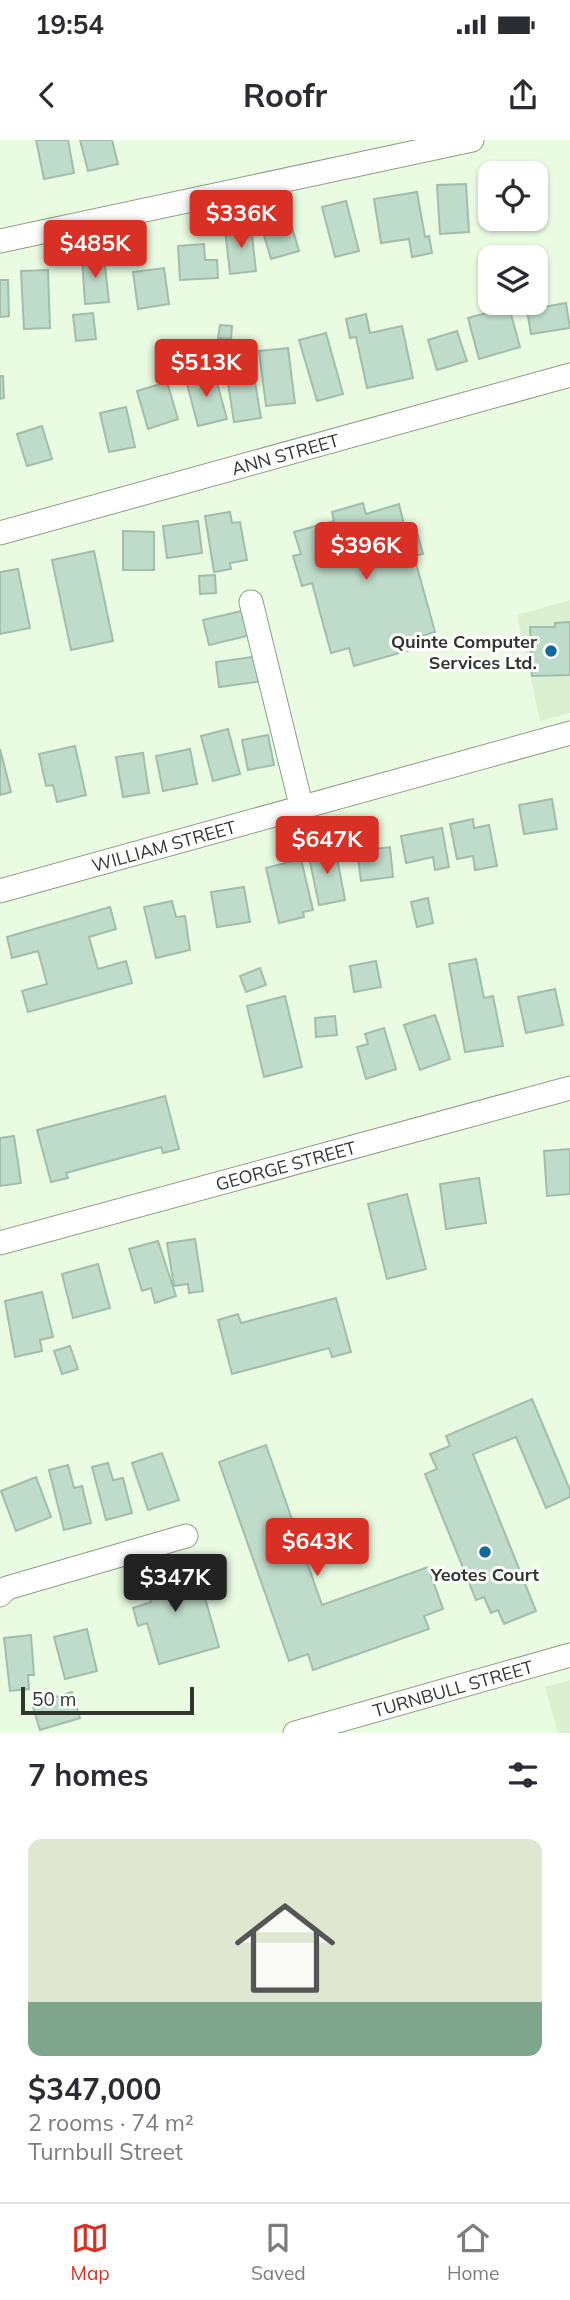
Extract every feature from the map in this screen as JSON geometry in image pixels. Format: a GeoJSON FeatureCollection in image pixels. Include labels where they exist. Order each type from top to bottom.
{"type":"FeatureCollection","features":[{"type":"Feature","properties":{"kind":"street"},"geometry":{"type":"LineString","coordinates":[[0,241],[472,140]]}},
{"type":"Feature","properties":{"kind":"street","name":"ANN STREET"},"geometry":{"type":"LineString","coordinates":[[0,533],[570,375]]}},
{"type":"Feature","properties":{"kind":"street"},"geometry":{"type":"LineString","coordinates":[[251,602],[303,809]]}},
{"type":"Feature","properties":{"kind":"street","name":"WILLIAM STREET"},"geometry":{"type":"LineString","coordinates":[[0,891],[570,733]]}},
{"type":"Feature","properties":{"kind":"street","name":"GEORGE STREET"},"geometry":{"type":"LineString","coordinates":[[0,1243],[570,1088]]}},
{"type":"Feature","properties":{"kind":"street"},"geometry":{"type":"LineString","coordinates":[[0,1595],[6,1588],[186,1536]]}},
{"type":"Feature","properties":{"kind":"street","name":"TURNBULL STREET"},"geometry":{"type":"LineString","coordinates":[[295,1733],[570,1656]]}},
{"type":"Feature","properties":{"kind":"shaded area"},"geometry":{"type":"Polygon","coordinates":[[[570,600],[570,713],[540,721],[517,615],[570,600]]]}},
{"type":"Feature","properties":{"kind":"shaded area"},"geometry":{"type":"Polygon","coordinates":[[[570,1680],[570,1733],[558,1733],[545,1687],[570,1680]]]}},
{"type":"Feature","properties":{"kind":"building"},"geometry":{"type":"Polygon","coordinates":[[[36,140],[68,140],[74,173],[44,179],[36,140]]]}},
{"type":"Feature","properties":{"kind":"building"},"geometry":{"type":"Polygon","coordinates":[[[80,140],[112,140],[118,164],[88,171],[80,140]]]}},
{"type":"Feature","properties":{"kind":"building"},"geometry":{"type":"Polygon","coordinates":[[[466,184],[469,232],[440,234],[437,185],[466,184]]]}},
{"type":"Feature","properties":{"kind":"building"},"geometry":{"type":"Polygon","coordinates":[[[417,192],[425,237],[429,236],[432,253],[412,257],[409,239],[381,243],[374,199],[417,192]]]}},
{"type":"Feature","properties":{"kind":"building"},"geometry":{"type":"Polygon","coordinates":[[[346,201],[359,251],[335,257],[322,207],[346,201]]]}},
{"type":"Feature","properties":{"kind":"building"},"geometry":{"type":"Polygon","coordinates":[[[287,210],[299,251],[271,259],[259,218],[287,210]]]}},
{"type":"Feature","properties":{"kind":"building"},"geometry":{"type":"Polygon","coordinates":[[[251,226],[256,271],[230,274],[225,229],[251,226]]]}},
{"type":"Feature","properties":{"kind":"building"},"geometry":{"type":"Polygon","coordinates":[[[204,244],[205,260],[217,260],[218,278],[180,280],[178,246],[204,244]]]}},
{"type":"Feature","properties":{"kind":"building"},"geometry":{"type":"Polygon","coordinates":[[[104,256],[109,302],[85,304],[82,257],[104,256]]]}},
{"type":"Feature","properties":{"kind":"building"},"geometry":{"type":"Polygon","coordinates":[[[164,268],[169,304],[138,309],[133,272],[164,268]]]}},
{"type":"Feature","properties":{"kind":"building"},"geometry":{"type":"Polygon","coordinates":[[[48,270],[50,328],[24,329],[21,271],[48,270]]]}},
{"type":"Feature","properties":{"kind":"building"},"geometry":{"type":"Polygon","coordinates":[[[0,280],[8,280],[9,316],[0,317],[0,280]]]}},
{"type":"Feature","properties":{"kind":"building"},"geometry":{"type":"Polygon","coordinates":[[[566,303],[570,328],[531,334],[528,315],[548,315],[548,306],[566,303]]]}},
{"type":"Feature","properties":{"kind":"building"},"geometry":{"type":"Polygon","coordinates":[[[93,313],[96,339],[76,341],[73,315],[93,313]]]}},
{"type":"Feature","properties":{"kind":"building"},"geometry":{"type":"Polygon","coordinates":[[[366,314],[370,333],[402,326],[413,378],[367,388],[356,337],[350,338],[346,319],[366,314]]]}},
{"type":"Feature","properties":{"kind":"building"},"geometry":{"type":"Polygon","coordinates":[[[479,315],[511,315],[520,347],[479,359],[468,318],[479,315]]]}},
{"type":"Feature","properties":{"kind":"building"},"geometry":{"type":"Polygon","coordinates":[[[220,325],[232,326],[231,339],[218,338],[220,325]]]}},
{"type":"Feature","properties":{"kind":"building"},"geometry":{"type":"Polygon","coordinates":[[[457,331],[467,361],[437,370],[428,340],[457,331]]]}},
{"type":"Feature","properties":{"kind":"building"},"geometry":{"type":"Polygon","coordinates":[[[326,333],[343,394],[317,401],[299,340],[326,333]]]}},
{"type":"Feature","properties":{"kind":"building"},"geometry":{"type":"Polygon","coordinates":[[[288,348],[295,403],[266,406],[259,351],[288,348]]]}},
{"type":"Feature","properties":{"kind":"building"},"geometry":{"type":"Polygon","coordinates":[[[253,370],[261,418],[234,422],[228,383],[239,381],[238,372],[253,370]]]}},
{"type":"Feature","properties":{"kind":"building"},"geometry":{"type":"Polygon","coordinates":[[[214,372],[227,419],[198,426],[186,380],[214,372]]]}},
{"type":"Feature","properties":{"kind":"building"},"geometry":{"type":"Polygon","coordinates":[[[0,376],[3,376],[4,398],[0,399],[0,376]]]}},
{"type":"Feature","properties":{"kind":"building"},"geometry":{"type":"Polygon","coordinates":[[[167,382],[178,419],[148,429],[137,391],[167,382]]]}},
{"type":"Feature","properties":{"kind":"building"},"geometry":{"type":"Polygon","coordinates":[[[126,407],[135,447],[109,452],[100,413],[126,407]]]}},
{"type":"Feature","properties":{"kind":"building"},"geometry":{"type":"Polygon","coordinates":[[[42,426],[52,459],[27,466],[17,434],[42,426]]]}},
{"type":"Feature","properties":{"kind":"building"},"geometry":{"type":"Polygon","coordinates":[[[363,503],[366,514],[399,504],[405,528],[415,525],[423,554],[414,556],[435,632],[418,637],[420,647],[354,666],[349,648],[331,653],[312,583],[302,586],[293,556],[301,554],[294,532],[334,521],[332,512],[363,503]]]}},
{"type":"Feature","properties":{"kind":"building"},"geometry":{"type":"Polygon","coordinates":[[[230,512],[232,523],[240,522],[247,560],[230,563],[231,569],[214,572],[205,516],[230,512]]]}},
{"type":"Feature","properties":{"kind":"building"},"geometry":{"type":"Polygon","coordinates":[[[198,521],[202,553],[167,558],[163,526],[198,521]]]}},
{"type":"Feature","properties":{"kind":"building"},"geometry":{"type":"Polygon","coordinates":[[[123,531],[154,532],[154,570],[123,570],[123,531]]]}},
{"type":"Feature","properties":{"kind":"building"},"geometry":{"type":"Polygon","coordinates":[[[94,551],[113,641],[71,650],[52,560],[94,551]]]}},
{"type":"Feature","properties":{"kind":"building"},"geometry":{"type":"Polygon","coordinates":[[[18,569],[30,628],[0,634],[0,572],[18,569]]]}},
{"type":"Feature","properties":{"kind":"building"},"geometry":{"type":"Polygon","coordinates":[[[215,575],[216,593],[200,594],[199,576],[215,575]]]}},
{"type":"Feature","properties":{"kind":"building"},"geometry":{"type":"Polygon","coordinates":[[[250,609],[255,634],[209,645],[203,620],[250,609]]]}},
{"type":"Feature","properties":{"kind":"building","name":"Quinte Computer Services Ltd."},"geometry":{"type":"Polygon","coordinates":[[[570,622],[570,675],[532,676],[530,627],[555,627],[555,623],[570,622]]]}},
{"type":"Feature","properties":{"kind":"building"},"geometry":{"type":"Polygon","coordinates":[[[259,656],[263,681],[219,687],[216,662],[259,656]]]}},
{"type":"Feature","properties":{"kind":"building"},"geometry":{"type":"Polygon","coordinates":[[[228,729],[240,774],[213,781],[201,736],[228,729]]]}},
{"type":"Feature","properties":{"kind":"building"},"geometry":{"type":"Polygon","coordinates":[[[268,735],[274,765],[248,770],[242,740],[268,735]]]}},
{"type":"Feature","properties":{"kind":"building"},"geometry":{"type":"Polygon","coordinates":[[[75,746],[86,795],[57,802],[53,785],[46,786],[39,754],[75,746]]]}},
{"type":"Feature","properties":{"kind":"building"},"geometry":{"type":"Polygon","coordinates":[[[0,749],[11,792],[0,795],[0,749]]]}},
{"type":"Feature","properties":{"kind":"building"},"geometry":{"type":"Polygon","coordinates":[[[190,749],[197,784],[163,791],[156,756],[190,749]]]}},
{"type":"Feature","properties":{"kind":"building"},"geometry":{"type":"Polygon","coordinates":[[[143,753],[149,793],[123,797],[116,757],[143,753]]]}},
{"type":"Feature","properties":{"kind":"building"},"geometry":{"type":"Polygon","coordinates":[[[552,799],[557,829],[524,834],[519,805],[552,799]]]}},
{"type":"Feature","properties":{"kind":"building"},"geometry":{"type":"Polygon","coordinates":[[[473,819],[474,828],[489,825],[497,866],[475,870],[473,856],[457,859],[450,824],[473,819]]]}},
{"type":"Feature","properties":{"kind":"building"},"geometry":{"type":"Polygon","coordinates":[[[442,828],[449,867],[435,870],[433,857],[406,863],[401,836],[442,828]]]}},
{"type":"Feature","properties":{"kind":"building"},"geometry":{"type":"Polygon","coordinates":[[[335,847],[345,900],[319,905],[308,852],[335,847]]]}},
{"type":"Feature","properties":{"kind":"building"},"geometry":{"type":"Polygon","coordinates":[[[390,847],[393,877],[361,881],[357,851],[390,847]]]}},
{"type":"Feature","properties":{"kind":"building"},"geometry":{"type":"Polygon","coordinates":[[[301,859],[313,910],[303,912],[304,917],[279,923],[266,868],[301,859]]]}},
{"type":"Feature","properties":{"kind":"building"},"geometry":{"type":"Polygon","coordinates":[[[244,887],[250,922],[217,927],[211,892],[244,887]]]}},
{"type":"Feature","properties":{"kind":"building"},"geometry":{"type":"Polygon","coordinates":[[[428,898],[433,923],[417,927],[411,902],[428,898]]]}},
{"type":"Feature","properties":{"kind":"building"},"geometry":{"type":"Polygon","coordinates":[[[172,901],[176,917],[185,916],[190,950],[156,958],[144,907],[172,901]]]}},
{"type":"Feature","properties":{"kind":"building"},"geometry":{"type":"Polygon","coordinates":[[[110,907],[116,929],[89,937],[98,969],[126,961],[132,983],[28,1012],[22,991],[47,984],[38,951],[12,958],[7,937],[110,907]]]}},
{"type":"Feature","properties":{"kind":"building"},"geometry":{"type":"Polygon","coordinates":[[[476,959],[484,998],[493,996],[503,1046],[465,1052],[449,964],[476,959]]]}},
{"type":"Feature","properties":{"kind":"building"},"geometry":{"type":"Polygon","coordinates":[[[376,961],[381,987],[354,992],[350,966],[376,961]]]}},
{"type":"Feature","properties":{"kind":"building"},"geometry":{"type":"Polygon","coordinates":[[[260,968],[266,985],[246,992],[240,976],[260,968]]]}},
{"type":"Feature","properties":{"kind":"building"},"geometry":{"type":"Polygon","coordinates":[[[555,989],[563,1025],[526,1033],[518,997],[555,989]]]}},
{"type":"Feature","properties":{"kind":"building"},"geometry":{"type":"Polygon","coordinates":[[[285,996],[302,1067],[264,1077],[247,1006],[285,996]]]}},
{"type":"Feature","properties":{"kind":"building"},"geometry":{"type":"Polygon","coordinates":[[[435,1015],[450,1059],[420,1070],[404,1025],[435,1015]]]}},
{"type":"Feature","properties":{"kind":"building"},"geometry":{"type":"Polygon","coordinates":[[[335,1016],[337,1035],[316,1037],[315,1018],[335,1016]]]}},
{"type":"Feature","properties":{"kind":"building"},"geometry":{"type":"Polygon","coordinates":[[[384,1028],[396,1069],[366,1079],[357,1047],[368,1044],[365,1034],[384,1028]]]}},
{"type":"Feature","properties":{"kind":"building"},"geometry":{"type":"Polygon","coordinates":[[[165,1096],[179,1149],[163,1153],[161,1147],[66,1173],[68,1178],[51,1182],[37,1130],[165,1096]]]}},
{"type":"Feature","properties":{"kind":"building"},"geometry":{"type":"Polygon","coordinates":[[[14,1136],[21,1183],[0,1186],[0,1138],[14,1136]]]}},
{"type":"Feature","properties":{"kind":"building"},"geometry":{"type":"Polygon","coordinates":[[[570,1149],[570,1194],[547,1196],[544,1151],[570,1149]]]}},
{"type":"Feature","properties":{"kind":"building"},"geometry":{"type":"Polygon","coordinates":[[[479,1178],[486,1223],[446,1229],[440,1184],[479,1178]]]}},
{"type":"Feature","properties":{"kind":"building"},"geometry":{"type":"Polygon","coordinates":[[[407,1194],[426,1269],[387,1279],[368,1204],[407,1194]]]}},
{"type":"Feature","properties":{"kind":"building"},"geometry":{"type":"Polygon","coordinates":[[[195,1239],[203,1291],[189,1293],[188,1284],[174,1286],[167,1243],[195,1239]]]}},
{"type":"Feature","properties":{"kind":"building"},"geometry":{"type":"Polygon","coordinates":[[[158,1241],[176,1296],[155,1303],[151,1288],[142,1291],[129,1249],[158,1241]]]}},
{"type":"Feature","properties":{"kind":"building"},"geometry":{"type":"Polygon","coordinates":[[[98,1264],[110,1308],[73,1318],[62,1274],[98,1264]]]}},
{"type":"Feature","properties":{"kind":"building"},"geometry":{"type":"Polygon","coordinates":[[[42,1292],[53,1337],[40,1340],[42,1351],[15,1357],[5,1301],[42,1292]]]}},
{"type":"Feature","properties":{"kind":"building"},"geometry":{"type":"Polygon","coordinates":[[[336,1298],[351,1352],[332,1357],[329,1348],[232,1374],[218,1320],[238,1314],[241,1323],[336,1298]]]}},
{"type":"Feature","properties":{"kind":"building"},"geometry":{"type":"Polygon","coordinates":[[[70,1346],[78,1369],[62,1374],[54,1351],[70,1346]]]}},
{"type":"Feature","properties":{"kind":"building","name":"Yeotes Court"},"geometry":{"type":"Polygon","coordinates":[[[532,1399],[570,1490],[570,1497],[546,1508],[516,1437],[473,1454],[536,1611],[504,1624],[498,1610],[491,1613],[484,1597],[476,1600],[425,1474],[437,1469],[430,1454],[450,1446],[446,1436],[532,1399]]]}},
{"type":"Feature","properties":{"kind":"building"},"geometry":{"type":"Polygon","coordinates":[[[266,1445],[322,1605],[428,1567],[443,1609],[424,1616],[429,1629],[313,1670],[308,1654],[289,1661],[219,1462],[266,1445]]]}},
{"type":"Feature","properties":{"kind":"building"},"geometry":{"type":"Polygon","coordinates":[[[162,1453],[179,1500],[148,1510],[132,1463],[162,1453]]]}},
{"type":"Feature","properties":{"kind":"building"},"geometry":{"type":"Polygon","coordinates":[[[108,1463],[113,1480],[123,1478],[132,1513],[106,1520],[92,1467],[108,1463]]]}},
{"type":"Feature","properties":{"kind":"building"},"geometry":{"type":"Polygon","coordinates":[[[68,1465],[74,1488],[82,1486],[91,1523],[64,1530],[49,1470],[68,1465]]]}},
{"type":"Feature","properties":{"kind":"building"},"geometry":{"type":"Polygon","coordinates":[[[36,1477],[51,1517],[16,1531],[1,1491],[36,1477]]]}},
{"type":"Feature","properties":{"kind":"building"},"geometry":{"type":"Polygon","coordinates":[[[176,1559],[184,1589],[201,1584],[219,1647],[159,1664],[147,1623],[138,1626],[133,1608],[151,1602],[141,1568],[176,1559]]]}},
{"type":"Feature","properties":{"kind":"building"},"geometry":{"type":"Polygon","coordinates":[[[87,1629],[97,1671],[65,1679],[54,1637],[87,1629]]]}},
{"type":"Feature","properties":{"kind":"building"},"geometry":{"type":"Polygon","coordinates":[[[31,1635],[34,1675],[28,1675],[29,1689],[10,1691],[4,1638],[31,1635]]]}},
{"type":"Feature","properties":{"kind":"building"},"geometry":{"type":"Polygon","coordinates":[[[72,1692],[80,1718],[40,1730],[32,1704],[72,1692]]]}},
{"type":"Feature","properties":{"kind":"place","name":"Quinte Computer Services Ltd."},"geometry":{"type":"Point","coordinates":[551,651]}},
{"type":"Feature","properties":{"kind":"place","name":"Yeotes Court"},"geometry":{"type":"Point","coordinates":[485,1552]}}]}
